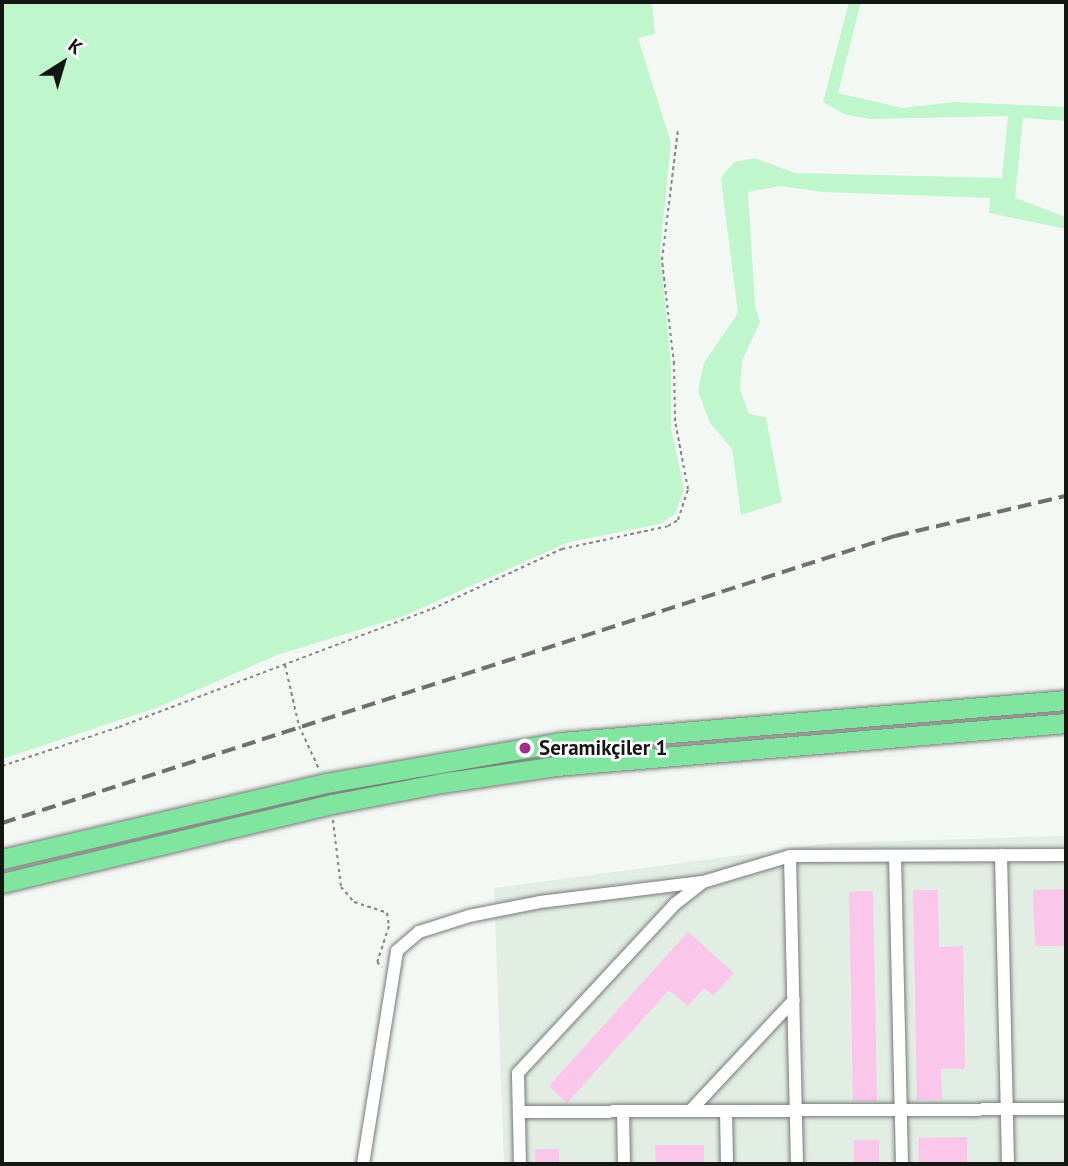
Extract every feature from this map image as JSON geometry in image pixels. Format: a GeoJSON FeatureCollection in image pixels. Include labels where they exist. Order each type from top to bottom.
{"type":"FeatureCollection","features":[{"type":"Feature","properties":{"kind":"highway"},"geometry":{"type":"LineString","coordinates":[[2,859],[326,783],[561,742],[1066,701]]}},
{"type":"Feature","properties":{"kind":"highway"},"geometry":{"type":"LineString","coordinates":[[2,883],[331,804],[556,766],[1066,723]]}},
{"type":"Feature","properties":{"kind":"street"},"geometry":{"type":"LineString","coordinates":[[1001,855],[1008,1164]]}},
{"type":"Feature","properties":{"kind":"street"},"geometry":{"type":"LineString","coordinates":[[363,1164],[390,975],[397,951],[419,932],[469,916],[540,902],[703,882],[790,856],[1066,855]]}},
{"type":"Feature","properties":{"kind":"street"},"geometry":{"type":"LineString","coordinates":[[790,856],[797,1164]]}},
{"type":"Feature","properties":{"kind":"street"},"geometry":{"type":"LineString","coordinates":[[895,856],[902,1164]]}},
{"type":"Feature","properties":{"kind":"street"},"geometry":{"type":"LineString","coordinates":[[520,1164],[518,1073],[675,904],[703,882]]}},
{"type":"Feature","properties":{"kind":"street"},"geometry":{"type":"LineString","coordinates":[[691,1111],[794,1000]]}},
{"type":"Feature","properties":{"kind":"street"},"geometry":{"type":"LineString","coordinates":[[519,1112],[1066,1109]]}},
{"type":"Feature","properties":{"kind":"street"},"geometry":{"type":"LineString","coordinates":[[623,1111],[624,1164]]}},
{"type":"Feature","properties":{"kind":"street"},"geometry":{"type":"LineString","coordinates":[[726,1111],[727,1164]]}},
{"type":"Feature","properties":{"kind":"path"},"geometry":{"type":"LineString","coordinates":[[2,766],[119,727],[432,609],[552,553],[668,526],[682,515],[688,489],[675,421],[674,364],[662,260],[678,130]]}},
{"type":"Feature","properties":{"kind":"path"},"geometry":{"type":"LineString","coordinates":[[285,664],[299,726],[326,783]]}},
{"type":"Feature","properties":{"kind":"path"},"geometry":{"type":"LineString","coordinates":[[331,804],[341,887],[354,902],[387,913],[389,926],[377,962],[390,975]]}},
{"type":"Feature","properties":{"kind":"shaded area"},"geometry":{"type":"Polygon","coordinates":[[[1066,836],[1066,1164],[504,1164],[494,888],[830,843],[1066,836]]]}},
{"type":"Feature","properties":{"kind":"green space"},"geometry":{"type":"Polygon","coordinates":[[[2,2],[652,2],[655,34],[638,38],[671,143],[660,251],[671,365],[671,428],[684,489],[675,514],[660,524],[569,542],[404,616],[277,655],[156,708],[2,759],[2,2]]]}},
{"type":"Feature","properties":{"kind":"green space"},"geometry":{"type":"Polygon","coordinates":[[[849,2],[861,2],[838,93],[903,108],[954,102],[1066,107],[1066,121],[1023,118],[1015,198],[1066,217],[1066,229],[989,213],[990,198],[823,192],[780,186],[748,192],[755,306],[760,322],[742,361],[740,389],[749,414],[766,417],[782,502],[741,515],[732,449],[710,423],[698,391],[704,363],[738,313],[721,179],[725,172],[735,162],[755,158],[795,173],[1002,178],[1008,116],[870,119],[844,114],[823,102],[849,2]]]}},
{"type":"Feature","properties":{"kind":"building"},"geometry":{"type":"Polygon","coordinates":[[[1066,889],[1066,946],[1035,946],[1033,890],[1066,889]]]}},
{"type":"Feature","properties":{"kind":"building"},"geometry":{"type":"Polygon","coordinates":[[[913,890],[938,890],[939,947],[963,946],[965,1069],[941,1069],[942,1099],[917,1100],[913,890]]]}},
{"type":"Feature","properties":{"kind":"building"},"geometry":{"type":"Polygon","coordinates":[[[873,891],[877,1101],[853,1101],[849,892],[873,891]]]}},
{"type":"Feature","properties":{"kind":"building"},"geometry":{"type":"Polygon","coordinates":[[[688,932],[734,973],[713,996],[704,988],[688,1006],[669,990],[567,1103],[549,1086],[688,932]]]}},
{"type":"Feature","properties":{"kind":"building"},"geometry":{"type":"Polygon","coordinates":[[[967,1137],[967,1164],[919,1164],[918,1138],[967,1137]]]}},
{"type":"Feature","properties":{"kind":"building"},"geometry":{"type":"Polygon","coordinates":[[[854,1140],[879,1140],[879,1164],[854,1164],[854,1140]]]}},
{"type":"Feature","properties":{"kind":"building"},"geometry":{"type":"Polygon","coordinates":[[[655,1145],[704,1145],[704,1164],[656,1164],[655,1145]]]}},
{"type":"Feature","properties":{"kind":"building"},"geometry":{"type":"Polygon","coordinates":[[[535,1149],[559,1149],[559,1164],[535,1164],[535,1149]]]}},
{"type":"Feature","properties":{"kind":"railway"},"geometry":{"type":"LineString","coordinates":[[2,823],[895,536],[1066,496]]}},
{"type":"Feature","properties":{"kind":"place","name":"Seramikçiler 1"},"geometry":{"type":"Point","coordinates":[525,748]}}]}
